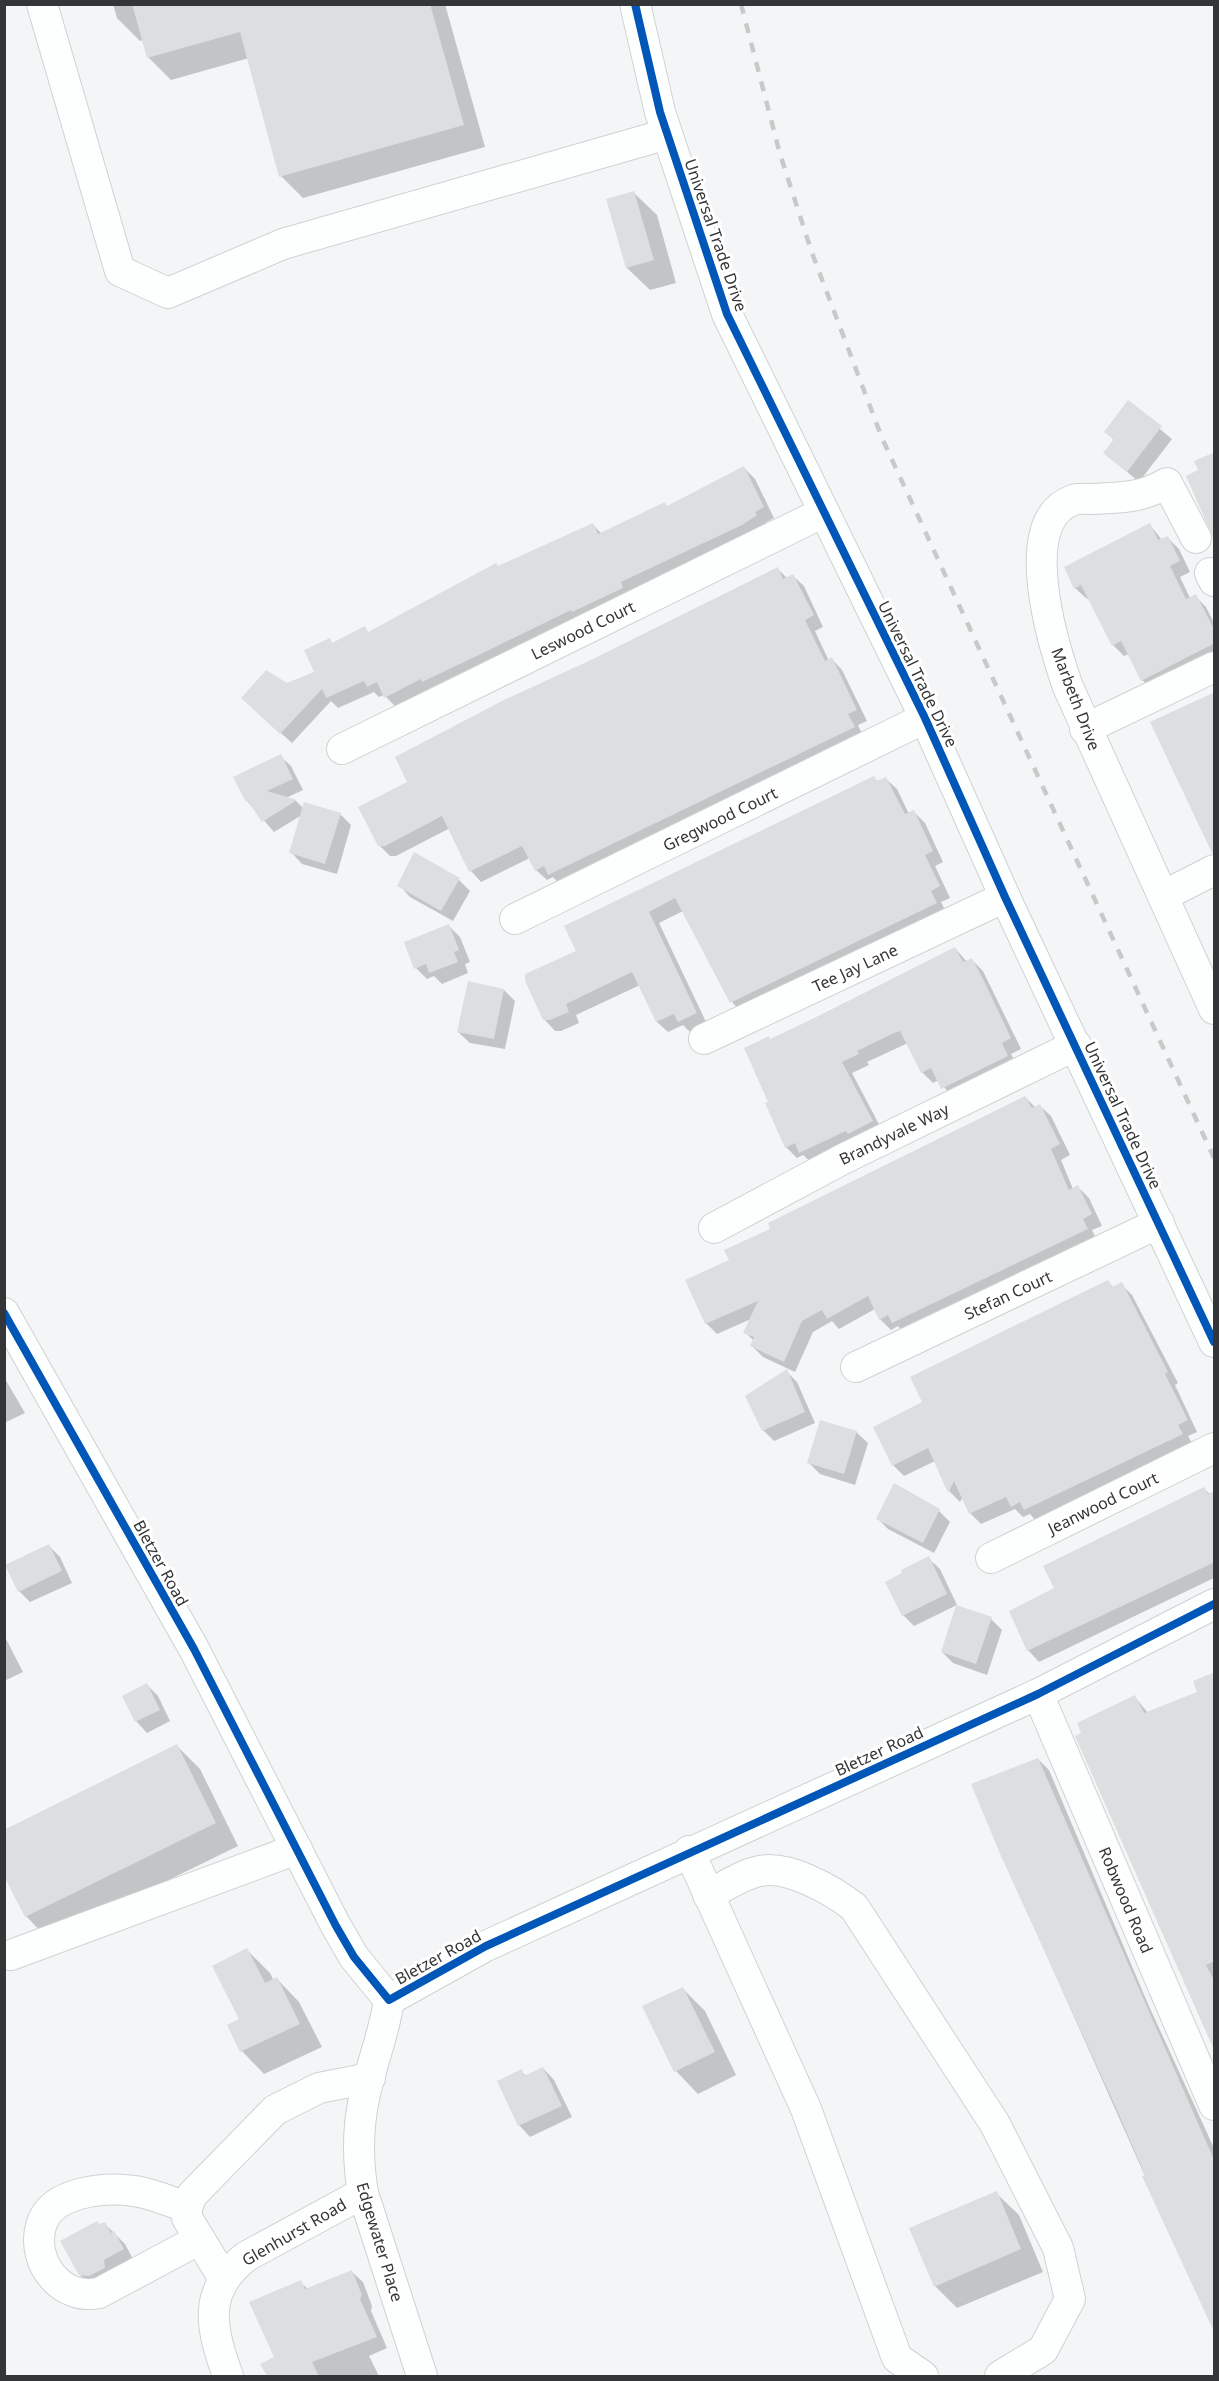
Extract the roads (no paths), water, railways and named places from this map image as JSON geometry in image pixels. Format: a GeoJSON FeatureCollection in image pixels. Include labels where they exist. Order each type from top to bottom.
{"type":"FeatureCollection","features":[{"type":"Feature","properties":{"kind":"street"},"geometry":{"type":"LineString","coordinates":[[42,4],[120,270],[168,292],[283,244],[667,134]]}},
{"type":"Feature","properties":{"kind":"street","name":"Universal Trade Drive"},"geometry":{"type":"LineString","coordinates":[[635,4],[667,134],[727,314],[925,718],[1005,897],[1215,1342]]}},
{"type":"Feature","properties":{"kind":"street","name":"Marbeth Drive"},"geometry":{"type":"LineString","coordinates":[[1196,538],[1167,483],[1148,494],[1126,498],[1073,500],[1057,512],[1047,524],[1043,544],[1043,572],[1051,632],[1085,729],[1215,1009]]}},
{"type":"Feature","properties":{"kind":"street","name":"Leswood Court"},"geometry":{"type":"LineString","coordinates":[[342,749],[824,512]]}},
{"type":"Feature","properties":{"kind":"street"},"geometry":{"type":"LineString","coordinates":[[1085,729],[1215,667]]}},
{"type":"Feature","properties":{"kind":"street","name":"Gregwood Court"},"geometry":{"type":"LineString","coordinates":[[514,919],[925,718]]}},
{"type":"Feature","properties":{"kind":"street"},"geometry":{"type":"LineString","coordinates":[[1163,896],[1215,870]]}},
{"type":"Feature","properties":{"kind":"street","name":"Tee Jay Lane"},"geometry":{"type":"LineString","coordinates":[[704,1039],[1005,897]]}},
{"type":"Feature","properties":{"kind":"street","name":"Brandyvale Way"},"geometry":{"type":"LineString","coordinates":[[714,1228],[843,1159],[1076,1046]]}},
{"type":"Feature","properties":{"kind":"street","name":"Stefan Court"},"geometry":{"type":"LineString","coordinates":[[856,1366],[1159,1223]]}},
{"type":"Feature","properties":{"kind":"street","name":"Bletzer Road"},"geometry":{"type":"LineString","coordinates":[[4,1313],[194,1649],[354,1957],[389,2000],[486,1946],[689,1851],[1038,1694],[1215,1604]]}},
{"type":"Feature","properties":{"kind":"street","name":"Jeanwood Court"},"geometry":{"type":"LineString","coordinates":[[991,1558],[1215,1448]]}},
{"type":"Feature","properties":{"kind":"street","name":"Robwood Road"},"geometry":{"type":"LineString","coordinates":[[1038,1694],[1215,2105]]}},
{"type":"Feature","properties":{"kind":"street"},"geometry":{"type":"LineString","coordinates":[[11,1955],[297,1849]]}},
{"type":"Feature","properties":{"kind":"street"},"geometry":{"type":"LineString","coordinates":[[689,1851],[806,2109],[897,2358],[923,2376]]}},
{"type":"Feature","properties":{"kind":"street"},"geometry":{"type":"LineString","coordinates":[[708,1895],[757,1871],[777,1869],[837,1893],[854,1907],[995,2124],[1058,2248],[1070,2299],[1043,2350],[1000,2376]]}},
{"type":"Feature","properties":{"kind":"street","name":"Edgewater Place"},"geometry":{"type":"LineString","coordinates":[[389,2000],[385,2028],[363,2102],[358,2141],[363,2193],[422,2376]]}},
{"type":"Feature","properties":{"kind":"street"},"geometry":{"type":"LineString","coordinates":[[224,2279],[187,2218],[187,2207],[192,2195],[275,2110],[318,2088],[370,2078]]}},
{"type":"Feature","properties":{"kind":"street"},"geometry":{"type":"LineString","coordinates":[[187,2207],[136,2191],[112,2189],[72,2197],[57,2205],[40,2226],[40,2249],[47,2272],[55,2282],[69,2289],[88,2295],[99,2294],[200,2240]]}},
{"type":"Feature","properties":{"kind":"street","name":"Glenhurst Road"},"geometry":{"type":"LineString","coordinates":[[228,2376],[213,2326],[216,2294],[224,2279],[234,2266],[248,2256],[363,2193]]}},
{"type":"Feature","properties":{"kind":"railway"},"geometry":{"type":"LineString","coordinates":[[741,4],[780,154],[812,253],[882,438],[1214,1158]]}}]}
